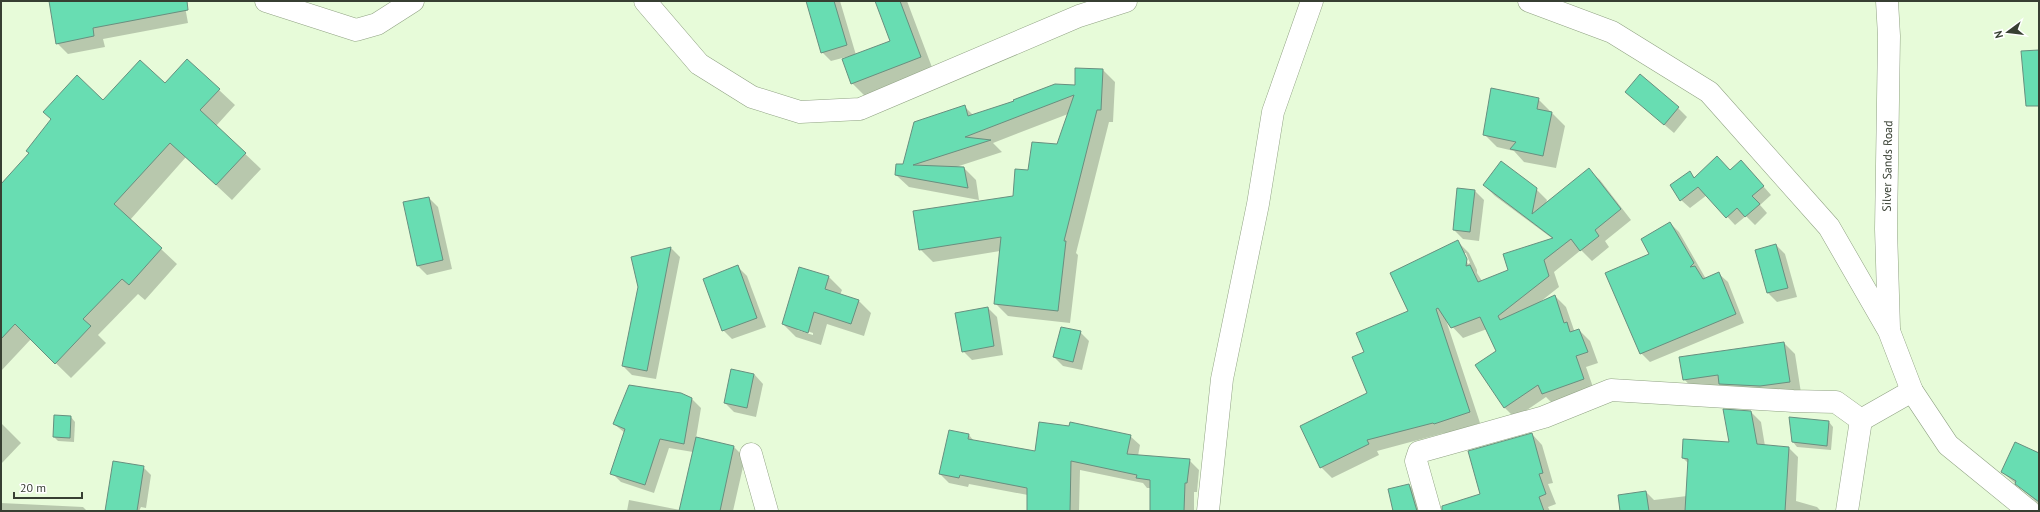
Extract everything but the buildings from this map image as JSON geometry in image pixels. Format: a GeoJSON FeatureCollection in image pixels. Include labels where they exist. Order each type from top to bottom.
{"type":"FeatureCollection","features":[{"type":"Feature","properties":{"kind":"street"},"geometry":{"type":"LineString","coordinates":[[266,1],[356,30],[377,24],[413,1]]}},
{"type":"Feature","properties":{"kind":"street"},"geometry":{"type":"LineString","coordinates":[[645,1],[699,64],[752,97],[800,112],[860,109],[1079,16],[1126,1]]}},
{"type":"Feature","properties":{"kind":"street"},"geometry":{"type":"LineString","coordinates":[[1208,511],[1222,379],[1258,204],[1273,112],[1312,1]]}},
{"type":"Feature","properties":{"kind":"street"},"geometry":{"type":"LineString","coordinates":[[1529,1],[1612,32],[1709,92],[1829,227],[1889,331],[1912,391],[1948,444],[2029,511]]}},
{"type":"Feature","properties":{"kind":"street","name":"Silver Sands Road"},"geometry":{"type":"LineString","coordinates":[[1887,1],[1889,36],[1886,229],[1889,331]]}},
{"type":"Feature","properties":{"kind":"street"},"geometry":{"type":"LineString","coordinates":[[1430,511],[1416,461],[1419,452],[1544,417],[1611,390],[1792,401],[1836,402],[1861,420]]}},
{"type":"Feature","properties":{"kind":"street"},"geometry":{"type":"LineString","coordinates":[[1861,420],[1912,391]]}},
{"type":"Feature","properties":{"kind":"street"},"geometry":{"type":"LineString","coordinates":[[1847,511],[1861,420]]}},
{"type":"Feature","properties":{"kind":"street"},"geometry":{"type":"LineString","coordinates":[[751,454],[767,511]]}}]}
